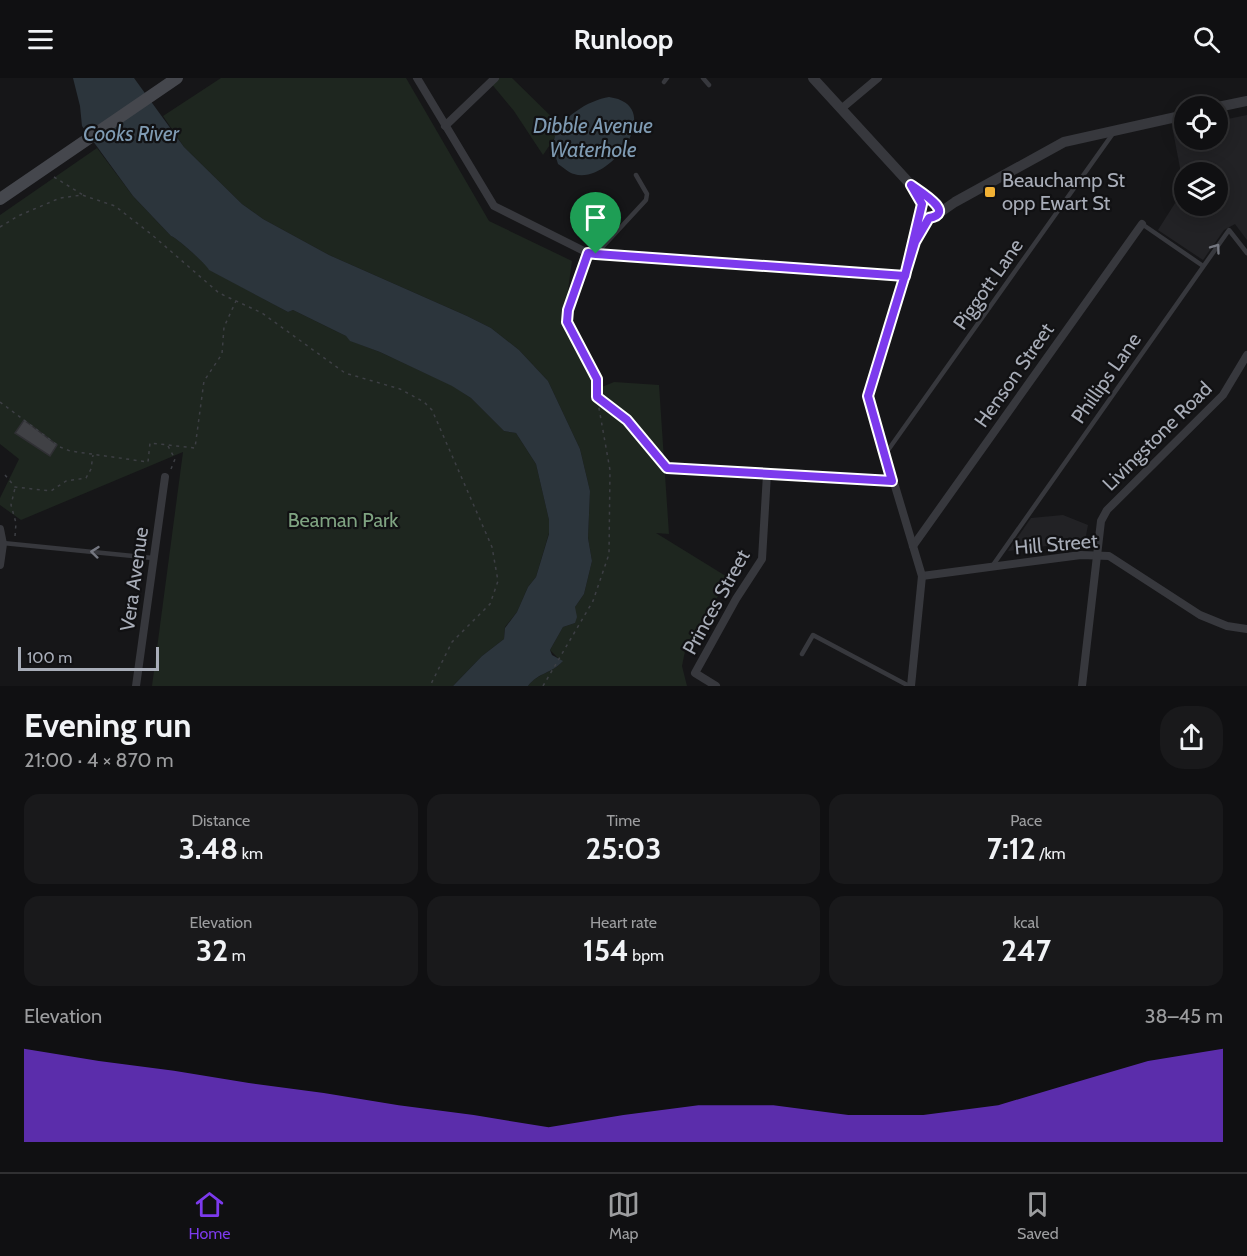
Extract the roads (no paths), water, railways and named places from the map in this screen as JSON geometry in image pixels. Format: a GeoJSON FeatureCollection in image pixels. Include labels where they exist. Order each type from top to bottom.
{"type":"FeatureCollection","features":[{"type":"Feature","properties":{"kind":"main road"},"geometry":{"type":"LineString","coordinates":[[0,199],[177,78]]}},
{"type":"Feature","properties":{"kind":"street"},"geometry":{"type":"LineString","coordinates":[[417,78],[494,206],[592,254],[905,276]]}},
{"type":"Feature","properties":{"kind":"street"},"geometry":{"type":"LineString","coordinates":[[445,126],[495,78]]}},
{"type":"Feature","properties":{"kind":"street"},"geometry":{"type":"LineString","coordinates":[[813,78],[930,208]]}},
{"type":"Feature","properties":{"kind":"street"},"geometry":{"type":"LineString","coordinates":[[841,109],[878,78]]}},
{"type":"Feature","properties":{"kind":"street"},"geometry":{"type":"LineString","coordinates":[[1228,105],[1247,101]]}},
{"type":"Feature","properties":{"kind":"street"},"geometry":{"type":"LineString","coordinates":[[930,208],[955,202],[1064,142],[1174,117]]}},
{"type":"Feature","properties":{"kind":"street"},"geometry":{"type":"LineString","coordinates":[[910,686],[922,576],[868,396],[915,242],[930,208]]}},
{"type":"Feature","properties":{"kind":"street","name":"Henson Street"},"geometry":{"type":"LineString","coordinates":[[913,546],[1142,224]]}},
{"type":"Feature","properties":{"kind":"street"},"geometry":{"type":"LineString","coordinates":[[568,310],[592,254]]}},
{"type":"Feature","properties":{"kind":"street","name":"Livingstone Road"},"geometry":{"type":"LineString","coordinates":[[1082,686],[1101,521],[1107,510],[1223,395],[1247,355]]}},
{"type":"Feature","properties":{"kind":"street"},"geometry":{"type":"LineString","coordinates":[[667,468],[892,481]]}},
{"type":"Feature","properties":{"kind":"street","name":"Princes Street"},"geometry":{"type":"LineString","coordinates":[[716,686],[695,673],[736,599],[762,559],[767,474]]}},
{"type":"Feature","properties":{"kind":"street","name":"Vera Avenue"},"geometry":{"type":"LineString","coordinates":[[136,686],[165,477]]}},
{"type":"Feature","properties":{"kind":"street"},"geometry":{"type":"LineString","coordinates":[[0,529],[3,543],[0,565]]}},
{"type":"Feature","properties":{"kind":"street","name":"Hill Street"},"geometry":{"type":"LineString","coordinates":[[922,576],[1097,554],[1109,556],[1215,622],[1246,628]]}},
{"type":"Feature","properties":{"kind":"lane"},"geometry":{"type":"LineString","coordinates":[[703,78],[709,85]]}},
{"type":"Feature","properties":{"kind":"lane","name":"Piggott Lane"},"geometry":{"type":"LineString","coordinates":[[884,455],[1115,130]]}},
{"type":"Feature","properties":{"kind":"lane"},"geometry":{"type":"LineString","coordinates":[[592,254],[646,200],[647,194],[636,175]]}},
{"type":"Feature","properties":{"kind":"lane"},"geometry":{"type":"LineString","coordinates":[[1142,224],[1203,266]]}},
{"type":"Feature","properties":{"kind":"lane","name":"Phillips Lane"},"geometry":{"type":"LineString","coordinates":[[992,568],[1229,230],[1247,253]]}},
{"type":"Feature","properties":{"kind":"lane"},"geometry":{"type":"LineString","coordinates":[[3,543],[153,558]]}},
{"type":"Feature","properties":{"kind":"lane"},"geometry":{"type":"LineString","coordinates":[[802,654],[813,635],[910,686]]}},
{"type":"Feature","properties":{"kind":"water","name":"Cooks River"},"geometry":{"type":"Polygon","coordinates":[[[73,78],[134,78],[184,147],[242,204],[263,219],[329,255],[491,328],[519,350],[548,381],[580,449],[590,491],[588,538],[592,561],[584,594],[575,607],[577,617],[575,623],[563,627],[550,650],[552,655],[563,661],[559,665],[536,678],[528,686],[453,686],[482,656],[504,639],[505,628],[517,612],[528,587],[536,577],[549,534],[549,520],[536,464],[516,433],[504,431],[471,398],[452,386],[380,352],[350,341],[346,336],[293,310],[288,312],[209,270],[203,262],[171,236],[133,196],[82,126],[73,78]]]}},
{"type":"Feature","properties":{"kind":"water","name":"Dibble Avenue Waterhole"},"geometry":{"type":"Polygon","coordinates":[[[609,97],[626,103],[633,114],[633,128],[627,143],[603,168],[588,174],[574,174],[558,164],[554,152],[557,132],[576,111],[609,97]]]}},
{"type":"Feature","properties":{"kind":"place","name":"Beauchamp St opp Ewart St"},"geometry":{"type":"Point","coordinates":[990,192]}},
{"type":"Feature","properties":{"kind":"park label","name":"Beaman Park"},"geometry":{"type":"Point","coordinates":[343,520]}}]}
